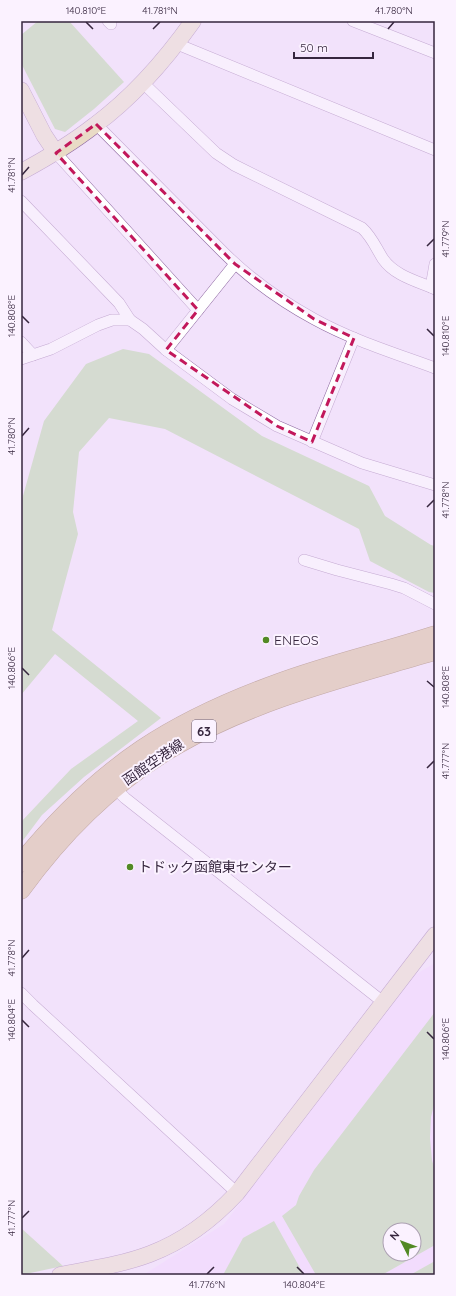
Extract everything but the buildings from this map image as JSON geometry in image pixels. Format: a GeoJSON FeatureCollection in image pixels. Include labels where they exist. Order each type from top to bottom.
{"type":"FeatureCollection","features":[{"type":"Feature","properties":{"kind":"main road","name":"函館空港線"},"geometry":{"type":"LineString","coordinates":[[21,890],[50,852],[110,782],[126,760],[157,739],[192,719],[219,706],[294,677],[435,635]]}},
{"type":"Feature","properties":{"kind":"main road","name":"函館空港線"},"geometry":{"type":"LineString","coordinates":[[21,863],[68,810],[110,782],[153,760],[177,745],[231,718],[283,698],[435,651]]}},
{"type":"Feature","properties":{"kind":"street"},"geometry":{"type":"LineString","coordinates":[[21,172],[56,153],[96,124],[122,102],[177,44],[193,21]]}},
{"type":"Feature","properties":{"kind":"street"},"geometry":{"type":"LineString","coordinates":[[353,21],[435,53]]}},
{"type":"Feature","properties":{"kind":"street"},"geometry":{"type":"LineString","coordinates":[[177,44],[435,150]]}},
{"type":"Feature","properties":{"kind":"street"},"geometry":{"type":"LineString","coordinates":[[142,82],[224,159],[244,172],[362,228],[372,239],[382,258],[389,266],[400,274],[433,288],[435,264]]}},
{"type":"Feature","properties":{"kind":"street"},"geometry":{"type":"LineString","coordinates":[[22,95],[44,135],[56,153],[198,310]]}},
{"type":"Feature","properties":{"kind":"street"},"geometry":{"type":"LineString","coordinates":[[96,124],[235,264],[285,301],[314,319],[354,338],[435,368]]}},
{"type":"Feature","properties":{"kind":"street"},"geometry":{"type":"LineString","coordinates":[[21,201],[119,303],[130,320],[143,329],[166,350],[232,399],[277,426],[312,442],[362,463],[435,485]]}},
{"type":"Feature","properties":{"kind":"street"},"geometry":{"type":"LineString","coordinates":[[166,350],[235,264]]}},
{"type":"Feature","properties":{"kind":"street"},"geometry":{"type":"LineString","coordinates":[[21,363],[34,355],[51,349],[98,325],[112,320],[130,320]]}},
{"type":"Feature","properties":{"kind":"street"},"geometry":{"type":"LineString","coordinates":[[312,442],[354,338]]}},
{"type":"Feature","properties":{"kind":"street"},"geometry":{"type":"LineString","coordinates":[[21,342],[34,355]]}},
{"type":"Feature","properties":{"kind":"street"},"geometry":{"type":"LineString","coordinates":[[304,560],[404,588],[435,604]]}},
{"type":"Feature","properties":{"kind":"street"},"geometry":{"type":"LineString","coordinates":[[110,782],[125,798],[383,1002]]}},
{"type":"Feature","properties":{"kind":"street"},"geometry":{"type":"LineString","coordinates":[[60,1275],[115,1264],[168,1247],[200,1228],[215,1216],[237,1193],[435,935]]}},
{"type":"Feature","properties":{"kind":"street"},"geometry":{"type":"LineString","coordinates":[[21,993],[237,1193]]}},
{"type":"Feature","properties":{"kind":"highlighted area"},"geometry":{"type":"Polygon","coordinates":[[[96,124],[235,264],[314,319],[354,338],[312,442],[277,426],[166,350],[198,310],[56,153],[96,124]]]}},
{"type":"Feature","properties":{"kind":"shaded area"},"geometry":{"type":"Polygon","coordinates":[[[435,963],[435,1275],[143,1275],[224,1224],[416,974],[435,963]]]}},
{"type":"Feature","properties":{"kind":"green space"},"geometry":{"type":"Polygon","coordinates":[[[38,21],[69,21],[124,82],[94,109],[65,132],[55,129],[21,63],[21,35],[38,21]]]}},
{"type":"Feature","properties":{"kind":"green space"},"geometry":{"type":"Polygon","coordinates":[[[123,349],[149,354],[262,436],[369,486],[385,516],[431,545],[435,546],[435,593],[429,592],[370,561],[359,529],[165,429],[109,418],[79,452],[73,512],[78,534],[52,630],[161,718],[84,777],[42,815],[21,843],[21,822],[71,769],[138,721],[55,654],[21,695],[21,503],[44,421],[86,364],[123,349]]]}},
{"type":"Feature","properties":{"kind":"green space"},"geometry":{"type":"Polygon","coordinates":[[[435,1012],[435,1101],[431,1117],[430,1138],[432,1160],[435,1171],[435,1245],[422,1252],[422,1222],[382,1222],[382,1262],[405,1262],[382,1275],[316,1275],[282,1216],[296,1205],[299,1196],[314,1170],[435,1012]]]}},
{"type":"Feature","properties":{"kind":"green space"},"geometry":{"type":"Polygon","coordinates":[[[274,1221],[304,1275],[223,1275],[243,1238],[274,1221]]]}},
{"type":"Feature","properties":{"kind":"green space"},"geometry":{"type":"Polygon","coordinates":[[[21,1228],[63,1266],[21,1275],[21,1228]]]}},
{"type":"Feature","properties":{"kind":"green space"},"geometry":{"type":"Polygon","coordinates":[[[435,1261],[435,1275],[410,1275],[435,1261]]]}},
{"type":"Feature","properties":{"kind":"place","name":"ENEOS"},"geometry":{"type":"Point","coordinates":[266,640]}},
{"type":"Feature","properties":{"kind":"place","name":"トドック函館東センター"},"geometry":{"type":"Point","coordinates":[130,867]}}]}
